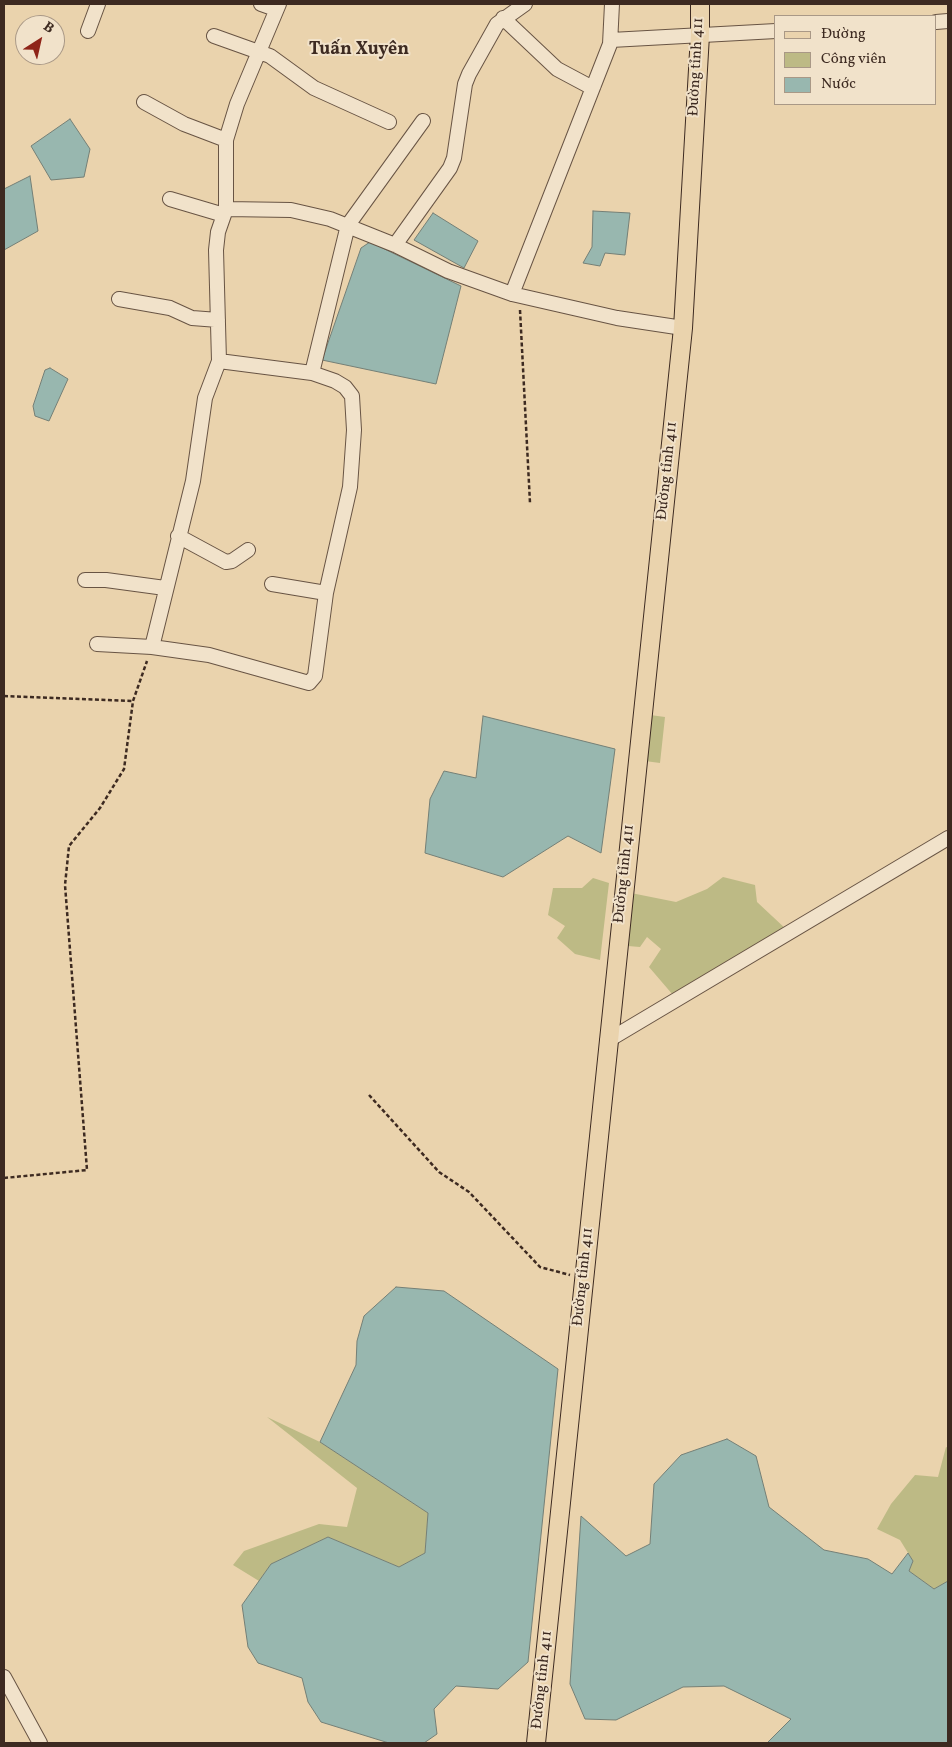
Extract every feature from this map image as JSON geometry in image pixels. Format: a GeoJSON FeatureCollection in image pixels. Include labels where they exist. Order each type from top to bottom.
{"type":"FeatureCollection","features":[{"type":"Feature","properties":{"kind":"main road","name":"Đường tỉnh 411"},"geometry":{"type":"LineString","coordinates":[[536,1743],[607,1041],[683,328],[700,35],[700,4]]}},
{"type":"Feature","properties":{"kind":"street"},"geometry":{"type":"LineString","coordinates":[[88,31],[98,4]]}},
{"type":"Feature","properties":{"kind":"street"},"geometry":{"type":"LineString","coordinates":[[152,647],[165,588],[193,481],[205,398],[219,361],[216,250],[218,232],[225,212],[226,140],[237,104],[277,7],[261,4]]}},
{"type":"Feature","properties":{"kind":"street"},"geometry":{"type":"LineString","coordinates":[[395,246],[450,168],[454,158],[466,84],[498,24],[503,18],[525,4]]}},
{"type":"Feature","properties":{"kind":"street"},"geometry":{"type":"LineString","coordinates":[[516,295],[611,40],[612,4]]}},
{"type":"Feature","properties":{"kind":"street"},"geometry":{"type":"LineString","coordinates":[[503,18],[556,69],[594,86]]}},
{"type":"Feature","properties":{"kind":"street"},"geometry":{"type":"LineString","coordinates":[[611,40],[774,30]]}},
{"type":"Feature","properties":{"kind":"street"},"geometry":{"type":"LineString","coordinates":[[214,36],[270,56],[314,88],[390,122]]}},
{"type":"Feature","properties":{"kind":"street"},"geometry":{"type":"LineString","coordinates":[[144,102],[184,124],[226,140]]}},
{"type":"Feature","properties":{"kind":"street"},"geometry":{"type":"LineString","coordinates":[[312,373],[348,225],[423,121]]}},
{"type":"Feature","properties":{"kind":"street"},"geometry":{"type":"LineString","coordinates":[[170,199],[225,212],[291,210],[348,225],[448,271],[516,295],[617,318],[683,328]]}},
{"type":"Feature","properties":{"kind":"street"},"geometry":{"type":"LineString","coordinates":[[119,299],[170,308],[192,318],[218,320]]}},
{"type":"Feature","properties":{"kind":"street"},"geometry":{"type":"LineString","coordinates":[[97,644],[152,647],[209,655],[309,683],[315,676],[326,593],[350,486],[354,430],[352,396],[345,387],[335,381],[312,373],[219,361]]}},
{"type":"Feature","properties":{"kind":"street"},"geometry":{"type":"LineString","coordinates":[[178,536],[226,562],[232,561],[248,550]]}},
{"type":"Feature","properties":{"kind":"street"},"geometry":{"type":"LineString","coordinates":[[85,580],[106,580],[165,588]]}},
{"type":"Feature","properties":{"kind":"street"},"geometry":{"type":"LineString","coordinates":[[272,584],[326,593]]}},
{"type":"Feature","properties":{"kind":"street"},"geometry":{"type":"LineString","coordinates":[[607,1041],[948,838]]}},
{"type":"Feature","properties":{"kind":"street"},"geometry":{"type":"LineString","coordinates":[[4,1677],[40,1743]]}},
{"type":"Feature","properties":{"kind":"path"},"geometry":{"type":"LineString","coordinates":[[516,295],[530,503]]}},
{"type":"Feature","properties":{"kind":"path"},"geometry":{"type":"LineString","coordinates":[[4,1178],[88,1170],[65,886],[69,846],[100,808],[124,769],[133,701],[152,647]]}},
{"type":"Feature","properties":{"kind":"path"},"geometry":{"type":"LineString","coordinates":[[4,696],[133,701]]}},
{"type":"Feature","properties":{"kind":"path"},"geometry":{"type":"LineString","coordinates":[[369,1095],[439,1172],[469,1192],[540,1267],[584,1279]]}},
{"type":"Feature","properties":{"kind":"green space"},"geometry":{"type":"Polygon","coordinates":[[[650,715],[665,717],[660,763],[645,761],[650,715]]]}},
{"type":"Feature","properties":{"kind":"green space"},"geometry":{"type":"Polygon","coordinates":[[[723,877],[755,885],[757,902],[787,930],[673,995],[649,967],[661,949],[647,937],[640,947],[628,946],[631,893],[676,902],[707,889],[723,877]]]}},
{"type":"Feature","properties":{"kind":"green space"},"geometry":{"type":"Polygon","coordinates":[[[593,878],[609,883],[600,960],[575,954],[557,938],[565,926],[548,915],[553,888],[582,888],[593,878]]]}},
{"type":"Feature","properties":{"kind":"green space"},"geometry":{"type":"Polygon","coordinates":[[[267,1417],[320,1442],[428,1513],[425,1553],[399,1567],[328,1537],[271,1564],[259,1581],[233,1565],[244,1551],[319,1524],[347,1527],[357,1488],[267,1417]]]}},
{"type":"Feature","properties":{"kind":"green space"},"geometry":{"type":"Polygon","coordinates":[[[946,1447],[948,1448],[948,1581],[934,1589],[909,1571],[913,1561],[900,1540],[877,1529],[891,1504],[915,1475],[938,1477],[946,1447]]]}},
{"type":"Feature","properties":{"kind":"water"},"geometry":{"type":"Polygon","coordinates":[[[70,119],[90,149],[84,177],[51,180],[31,146],[70,119]]]}},
{"type":"Feature","properties":{"kind":"water"},"geometry":{"type":"Polygon","coordinates":[[[30,176],[38,231],[4,250],[4,189],[30,176]]]}},
{"type":"Feature","properties":{"kind":"water"},"geometry":{"type":"Polygon","coordinates":[[[593,211],[630,213],[625,255],[605,253],[600,266],[583,263],[592,247],[593,211]]]}},
{"type":"Feature","properties":{"kind":"water"},"geometry":{"type":"Polygon","coordinates":[[[433,213],[478,241],[464,268],[414,240],[433,213]]]}},
{"type":"Feature","properties":{"kind":"water"},"geometry":{"type":"Polygon","coordinates":[[[370,242],[461,286],[436,384],[322,360],[361,248],[370,242]]]}},
{"type":"Feature","properties":{"kind":"water"},"geometry":{"type":"Polygon","coordinates":[[[50,368],[68,379],[49,421],[35,416],[33,406],[45,370],[50,368]]]}},
{"type":"Feature","properties":{"kind":"water"},"geometry":{"type":"Polygon","coordinates":[[[483,716],[615,749],[601,853],[568,836],[503,877],[425,853],[430,799],[444,771],[476,778],[483,716]]]}},
{"type":"Feature","properties":{"kind":"water"},"geometry":{"type":"Polygon","coordinates":[[[396,1287],[444,1291],[558,1369],[528,1662],[498,1689],[456,1686],[434,1709],[437,1734],[424,1743],[389,1743],[321,1722],[308,1702],[302,1678],[258,1663],[248,1647],[242,1605],[271,1564],[328,1537],[399,1567],[425,1553],[428,1513],[320,1442],[356,1365],[357,1341],[364,1316],[396,1287]]]}},
{"type":"Feature","properties":{"kind":"water"},"geometry":{"type":"Polygon","coordinates":[[[727,1439],[756,1456],[769,1507],[824,1550],[868,1559],[892,1574],[908,1553],[913,1561],[909,1571],[934,1589],[948,1581],[948,1743],[767,1743],[791,1719],[724,1686],[683,1687],[616,1720],[585,1719],[570,1684],[581,1516],[626,1556],[650,1544],[654,1484],[681,1455],[727,1439]]]}},
{"type":"Feature","properties":{"kind":"district","name":"Tuấn Xuyên"},"geometry":{"type":"Point","coordinates":[359,51]}}]}
